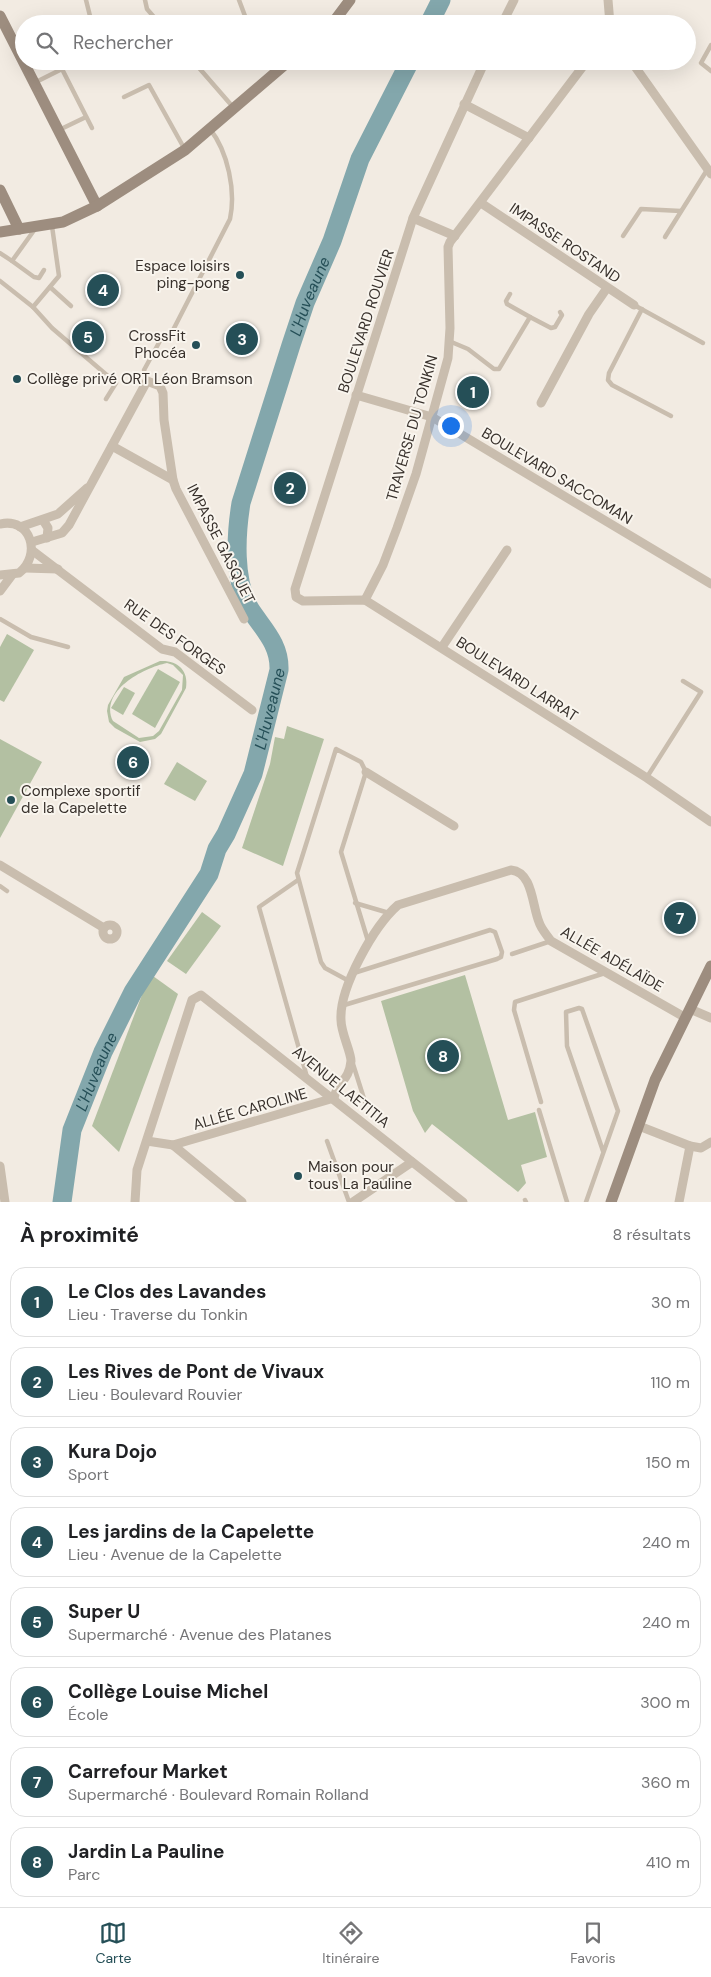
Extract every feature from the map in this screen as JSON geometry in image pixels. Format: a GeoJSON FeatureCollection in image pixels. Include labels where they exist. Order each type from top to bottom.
{"type":"FeatureCollection","features":[{"type":"Feature","properties":{"kind":"street"},"geometry":{"type":"LineString","coordinates":[[339,15],[350,0]]}},
{"type":"Feature","properties":{"kind":"street"},"geometry":{"type":"LineString","coordinates":[[506,15],[514,0]]}},
{"type":"Feature","properties":{"kind":"street"},"geometry":{"type":"LineString","coordinates":[[608,0],[609,15]]}},
{"type":"Feature","properties":{"kind":"street"},"geometry":{"type":"LineString","coordinates":[[0,16],[15,44]]}},
{"type":"Feature","properties":{"kind":"street"},"geometry":{"type":"LineString","coordinates":[[28,70],[97,206]]}},
{"type":"Feature","properties":{"kind":"street","name":"BOULEVARD ROUVIER"},"geometry":{"type":"LineString","coordinates":[[365,600],[303,601],[296,597],[296,590],[413,218],[481,70]]}},
{"type":"Feature","properties":{"kind":"street","name":"TRAVERSE DU TONKIN"},"geometry":{"type":"LineString","coordinates":[[365,600],[383,565],[397,528],[432,417],[448,358],[448,247],[580,70]]}},
{"type":"Feature","properties":{"kind":"street"},"geometry":{"type":"LineString","coordinates":[[637,70],[709,172]]}},
{"type":"Feature","properties":{"kind":"street"},"geometry":{"type":"LineString","coordinates":[[0,232],[52,224],[80,216],[184,150],[277,71]]}},
{"type":"Feature","properties":{"kind":"street"},"geometry":{"type":"LineString","coordinates":[[464,104],[529,138]]}},
{"type":"Feature","properties":{"kind":"street"},"geometry":{"type":"LineString","coordinates":[[0,190],[19,229]]}},
{"type":"Feature","properties":{"kind":"street","name":"IMPASSE ROSTAND"},"geometry":{"type":"LineString","coordinates":[[481,203],[638,307]]}},
{"type":"Feature","properties":{"kind":"street"},"geometry":{"type":"LineString","coordinates":[[413,218],[455,236]]}},
{"type":"Feature","properties":{"kind":"street"},"geometry":{"type":"LineString","coordinates":[[541,403],[588,314],[607,288]]}},
{"type":"Feature","properties":{"kind":"street"},"geometry":{"type":"LineString","coordinates":[[0,591],[12,575],[25,568],[31,559],[32,546],[62,533],[69,525],[146,381]]}},
{"type":"Feature","properties":{"kind":"street","name":"IMPASSE GASQUET"},"geometry":{"type":"LineString","coordinates":[[146,381],[160,386],[163,393],[164,420],[173,480],[244,619]]}},
{"type":"Feature","properties":{"kind":"street","name":"BOULEVARD SACCOMAN"},"geometry":{"type":"LineString","coordinates":[[356,395],[432,417],[711,584]]}},
{"type":"Feature","properties":{"kind":"street"},"geometry":{"type":"LineString","coordinates":[[112,446],[173,480]]}},
{"type":"Feature","properties":{"kind":"street"},"geometry":{"type":"LineString","coordinates":[[0,524],[12,524],[20,527],[58,514],[94,481]]}},
{"type":"Feature","properties":{"kind":"street"},"geometry":{"type":"LineString","coordinates":[[43,520],[48,528],[47,538]]}},
{"type":"Feature","properties":{"kind":"street","name":"RUE DES FORGES"},"geometry":{"type":"LineString","coordinates":[[20,527],[32,546],[58,569],[162,649],[175,652],[252,710]]}},
{"type":"Feature","properties":{"kind":"street"},"geometry":{"type":"LineString","coordinates":[[442,647],[507,550]]}},
{"type":"Feature","properties":{"kind":"street"},"geometry":{"type":"LineString","coordinates":[[25,568],[58,569]]}},
{"type":"Feature","properties":{"kind":"street"},"geometry":{"type":"LineString","coordinates":[[0,575],[12,575]]}},
{"type":"Feature","properties":{"kind":"street","name":"BOULEVARD LARRAT"},"geometry":{"type":"LineString","coordinates":[[365,600],[647,778],[711,822]]}},
{"type":"Feature","properties":{"kind":"street"},"geometry":{"type":"LineString","coordinates":[[366,772],[454,826]]}},
{"type":"Feature","properties":{"kind":"street"},"geometry":{"type":"LineString","coordinates":[[0,865],[104,928]]}},
{"type":"Feature","properties":{"kind":"street","name":"ALLÉE ADÉLAÏDE"},"geometry":{"type":"LineString","coordinates":[[351,1058],[343,1038],[340,1006],[349,982],[369,943],[389,913],[398,904],[516,870],[526,879],[539,923],[552,941],[605,973],[688,1013],[711,1018]]}},
{"type":"Feature","properties":{"kind":"street"},"geometry":{"type":"LineString","coordinates":[[610,1202],[655,1080],[711,966]]}},
{"type":"Feature","properties":{"kind":"street","name":"AVENUE LAETITIA"},"geometry":{"type":"LineString","coordinates":[[147,1141],[192,1000],[201,995],[334,1098],[463,1202]]}},
{"type":"Feature","properties":{"kind":"street"},"geometry":{"type":"LineString","coordinates":[[334,1098],[336,1089],[348,1076],[351,1058]]}},
{"type":"Feature","properties":{"kind":"street","name":"ALLÉE CAROLINE"},"geometry":{"type":"LineString","coordinates":[[147,1141],[173,1145],[334,1098]]}},
{"type":"Feature","properties":{"kind":"street"},"geometry":{"type":"LineString","coordinates":[[639,1126],[690,1146],[701,1148],[711,1142]]}},
{"type":"Feature","properties":{"kind":"street"},"geometry":{"type":"LineString","coordinates":[[134,1202],[137,1170],[147,1141]]}},
{"type":"Feature","properties":{"kind":"street"},"geometry":{"type":"LineString","coordinates":[[173,1145],[242,1202]]}},
{"type":"Feature","properties":{"kind":"street"},"geometry":{"type":"LineString","coordinates":[[679,1202],[690,1146]]}},
{"type":"Feature","properties":{"kind":"street"},"geometry":{"type":"LineString","coordinates":[[353,1202],[412,1162]]}},
{"type":"Feature","properties":{"kind":"street"},"geometry":{"type":"LineString","coordinates":[[0,1166],[5,1202]]}},
{"type":"Feature","properties":{"kind":"lane"},"geometry":{"type":"LineString","coordinates":[[86,0],[90,15]]}},
{"type":"Feature","properties":{"kind":"lane"},"geometry":{"type":"LineString","coordinates":[[145,0],[147,9],[152,15]]}},
{"type":"Feature","properties":{"kind":"lane"},"geometry":{"type":"LineString","coordinates":[[239,0],[245,15]]}},
{"type":"Feature","properties":{"kind":"lane"},"geometry":{"type":"LineString","coordinates":[[711,45],[702,63],[711,71]]}},
{"type":"Feature","properties":{"kind":"lane"},"geometry":{"type":"LineString","coordinates":[[34,82],[60,70]]}},
{"type":"Feature","properties":{"kind":"lane"},"geometry":{"type":"LineString","coordinates":[[62,70],[92,128]]}},
{"type":"Feature","properties":{"kind":"lane"},"geometry":{"type":"LineString","coordinates":[[201,70],[234,108]]}},
{"type":"Feature","properties":{"kind":"lane"},"geometry":{"type":"LineString","coordinates":[[124,98],[149,85],[184,150]]}},
{"type":"Feature","properties":{"kind":"lane"},"geometry":{"type":"LineString","coordinates":[[59,130],[86,117]]}},
{"type":"Feature","properties":{"kind":"lane"},"geometry":{"type":"LineString","coordinates":[[146,381],[144,370],[161,339],[171,334],[230,219],[233,194],[219,143],[210,129]]}},
{"type":"Feature","properties":{"kind":"lane"},"geometry":{"type":"LineString","coordinates":[[665,237],[709,172]]}},
{"type":"Feature","properties":{"kind":"lane"},"geometry":{"type":"LineString","coordinates":[[623,236],[641,208],[682,211]]}},
{"type":"Feature","properties":{"kind":"lane"},"geometry":{"type":"LineString","coordinates":[[33,307],[60,276],[52,224]]}},
{"type":"Feature","properties":{"kind":"lane"},"geometry":{"type":"LineString","coordinates":[[12,261],[37,226]]}},
{"type":"Feature","properties":{"kind":"lane"},"geometry":{"type":"LineString","coordinates":[[0,253],[34,277],[38,278],[44,270]]}},
{"type":"Feature","properties":{"kind":"lane"},"geometry":{"type":"LineString","coordinates":[[0,281],[33,307],[52,328],[116,382],[106,399]]}},
{"type":"Feature","properties":{"kind":"lane"},"geometry":{"type":"LineString","coordinates":[[50,287],[71,306]]}},
{"type":"Feature","properties":{"kind":"lane"},"geometry":{"type":"LineString","coordinates":[[510,294],[506,301],[507,304],[551,328],[555,327],[562,315],[560,312]]}},
{"type":"Feature","properties":{"kind":"lane"},"geometry":{"type":"LineString","coordinates":[[671,416],[612,385],[608,380],[609,373],[638,307],[703,343]]}},
{"type":"Feature","properties":{"kind":"lane"},"geometry":{"type":"LineString","coordinates":[[449,341],[468,350],[494,369],[499,369],[530,317]]}},
{"type":"Feature","properties":{"kind":"lane"},"geometry":{"type":"LineString","coordinates":[[0,619],[31,637],[68,647]]}},
{"type":"Feature","properties":{"kind":"lane"},"geometry":{"type":"LineString","coordinates":[[647,778],[701,692],[683,681]]}},
{"type":"Feature","properties":{"kind":"lane"},"geometry":{"type":"LineString","coordinates":[[349,982],[325,968],[321,962],[297,872],[336,749],[361,762],[366,772],[341,852],[355,903],[369,943]]}},
{"type":"Feature","properties":{"kind":"lane"},"geometry":{"type":"LineString","coordinates":[[298,880],[259,907],[307,1077]]}},
{"type":"Feature","properties":{"kind":"lane"},"geometry":{"type":"LineString","coordinates":[[0,886],[7,891]]}},
{"type":"Feature","properties":{"kind":"lane"},"geometry":{"type":"LineString","coordinates":[[355,903],[389,913]]}},
{"type":"Feature","properties":{"kind":"lane"},"geometry":{"type":"LineString","coordinates":[[340,1006],[497,959],[501,957],[502,952],[495,932],[490,930],[354,973]]}},
{"type":"Feature","properties":{"kind":"lane"},"geometry":{"type":"LineString","coordinates":[[512,954],[552,941]]}},
{"type":"Feature","properties":{"kind":"lane"},"geometry":{"type":"LineString","coordinates":[[541,1102],[514,1010],[515,1002],[605,973]]}},
{"type":"Feature","properties":{"kind":"lane"},"geometry":{"type":"LineString","coordinates":[[586,1202],[618,1111],[582,1009],[579,1008],[566,1012],[567,1046],[603,1151]]}},
{"type":"Feature","properties":{"kind":"lane"},"geometry":{"type":"LineString","coordinates":[[351,1058],[366,1105]]}},
{"type":"Feature","properties":{"kind":"lane"},"geometry":{"type":"LineString","coordinates":[[539,1110],[567,1202]]}},
{"type":"Feature","properties":{"kind":"lane"},"geometry":{"type":"LineString","coordinates":[[327,1141],[349,1202]]}},
{"type":"Feature","properties":{"kind":"green space"},"geometry":{"type":"Polygon","coordinates":[[[7,634],[34,650],[4,702],[0,700],[0,647],[7,634]]]}},
{"type":"Feature","properties":{"kind":"green space"},"geometry":{"type":"Polygon","coordinates":[[[160,661],[172,662],[184,671],[186,688],[161,734],[155,739],[140,742],[115,728],[109,722],[108,705],[124,677],[160,661]],[[167,663],[146,670],[126,683],[112,700],[110,710],[113,721],[139,738],[153,736],[159,731],[182,690],[183,675],[173,665],[167,663]]]}},
{"type":"Feature","properties":{"kind":"green space"},"geometry":{"type":"Polygon","coordinates":[[[158,669],[180,682],[155,728],[132,714],[158,669]]]}},
{"type":"Feature","properties":{"kind":"green space"},"geometry":{"type":"Polygon","coordinates":[[[124,687],[135,693],[123,715],[111,708],[124,687]]]}},
{"type":"Feature","properties":{"kind":"green space"},"geometry":{"type":"Polygon","coordinates":[[[287,726],[324,739],[283,866],[242,848],[270,764],[275,737],[284,739],[287,726]]]}},
{"type":"Feature","properties":{"kind":"green space","name":"Complexe sportif de la Capelette"},"geometry":{"type":"Polygon","coordinates":[[[0,739],[42,762],[0,838],[0,739]]]}},
{"type":"Feature","properties":{"kind":"green space"},"geometry":{"type":"Polygon","coordinates":[[[177,762],[207,781],[195,801],[164,784],[177,762]]]}},
{"type":"Feature","properties":{"kind":"green space"},"geometry":{"type":"Polygon","coordinates":[[[202,912],[221,926],[186,974],[167,961],[202,912]]]}},
{"type":"Feature","properties":{"kind":"green space"},"geometry":{"type":"Polygon","coordinates":[[[465,975],[508,1120],[535,1112],[547,1157],[521,1165],[526,1183],[518,1192],[432,1124],[425,1133],[413,1111],[381,1001],[465,975]]]}},
{"type":"Feature","properties":{"kind":"green space"},"geometry":{"type":"Polygon","coordinates":[[[153,976],[178,994],[119,1152],[92,1126],[145,987],[153,976]]]}},
{"type":"Feature","properties":{"kind":"waterway","name":"L'Huveaune"},"geometry":{"type":"LineString","coordinates":[[434,15],[441,0]]}},
{"type":"Feature","properties":{"kind":"waterway","name":"L'Huveaune"},"geometry":{"type":"LineString","coordinates":[[62,1202],[72,1130],[103,1052],[133,992],[209,874],[217,849],[226,834],[253,774],[279,670],[279,661],[274,645],[250,609],[241,585],[237,557],[241,503],[305,303],[332,241],[360,159],[405,70]]}},
{"type":"Feature","properties":{"kind":"place","name":"Espace loisirs ping-pong"},"geometry":{"type":"Point","coordinates":[240,275]}},
{"type":"Feature","properties":{"kind":"place","name":"Les jardins de la Capelette"},"geometry":{"type":"Point","coordinates":[103,290]}},
{"type":"Feature","properties":{"kind":"place","name":"Super U"},"geometry":{"type":"Point","coordinates":[88,337]}},
{"type":"Feature","properties":{"kind":"place","name":"Kura Dojo"},"geometry":{"type":"Point","coordinates":[242,339]}},
{"type":"Feature","properties":{"kind":"place","name":"CrossFit Phocéa"},"geometry":{"type":"Point","coordinates":[196,345]}},
{"type":"Feature","properties":{"kind":"place","name":"Collège privé ORT Léon Bramson"},"geometry":{"type":"Point","coordinates":[17,379]}},
{"type":"Feature","properties":{"kind":"place","name":"Le Clos des Lavandes"},"geometry":{"type":"Point","coordinates":[473,392]}},
{"type":"Feature","properties":{"kind":"place","name":"Les Rives de Pont de Vivaux"},"geometry":{"type":"Point","coordinates":[290,488]}},
{"type":"Feature","properties":{"kind":"place","name":"Collège Louise Michel"},"geometry":{"type":"Point","coordinates":[133,762]}},
{"type":"Feature","properties":{"kind":"place","name":"Complexe sportif de la Capelette"},"geometry":{"type":"Point","coordinates":[11,800]}},
{"type":"Feature","properties":{"kind":"place","name":"Carrefour Market"},"geometry":{"type":"Point","coordinates":[680,918]}},
{"type":"Feature","properties":{"kind":"place","name":"Jardin La Pauline"},"geometry":{"type":"Point","coordinates":[443,1056]}},
{"type":"Feature","properties":{"kind":"place","name":"Maison pour tous La Pauline"},"geometry":{"type":"Point","coordinates":[298,1176]}}]}
